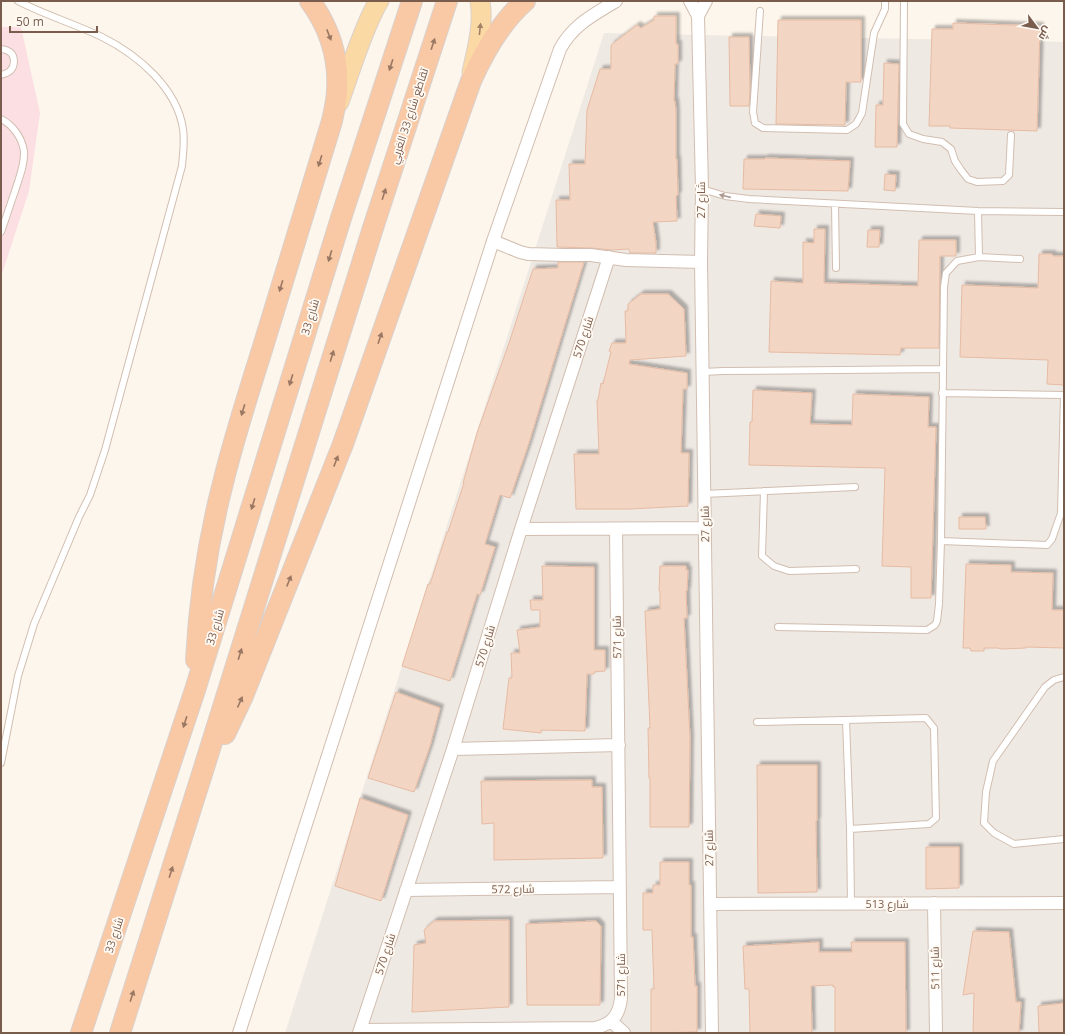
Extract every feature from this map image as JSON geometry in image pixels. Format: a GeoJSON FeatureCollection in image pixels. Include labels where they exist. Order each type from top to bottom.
{"type":"FeatureCollection","features":[{"type":"Feature","properties":{"kind":"highway"},"geometry":{"type":"LineString","coordinates":[[195,690],[203,584],[212,529],[222,483],[332,121],[337,92],[338,77],[329,35],[323,21],[310,1]]}},
{"type":"Feature","properties":{"kind":"highway","name":"شارع 33"},"geometry":{"type":"LineString","coordinates":[[81,1033],[195,690],[341,218],[412,1]]}},
{"type":"Feature","properties":{"kind":"highway","name":"تقاطع شارع 33 الغربي"},"geometry":{"type":"LineString","coordinates":[[202,774],[372,231],[447,1]]}},
{"type":"Feature","properties":{"kind":"highway"},"geometry":{"type":"LineString","coordinates":[[120,1033],[202,774],[224,736],[243,696],[338,457],[471,81],[489,46],[507,20],[525,1]]}},
{"type":"Feature","properties":{"kind":"main road"},"geometry":{"type":"LineString","coordinates":[[332,121],[363,35],[375,10],[376,4],[379,1]]}},
{"type":"Feature","properties":{"kind":"main road"},"geometry":{"type":"LineString","coordinates":[[471,81],[481,27],[480,1]]}},
{"type":"Feature","properties":{"kind":"street"},"geometry":{"type":"LineString","coordinates":[[239,1033],[493,241],[560,49],[568,36],[577,26],[616,1]]}},
{"type":"Feature","properties":{"kind":"street","name":"شارع 27"},"geometry":{"type":"LineString","coordinates":[[690,1],[698,16],[702,189],[702,372],[712,1033]]}},
{"type":"Feature","properties":{"kind":"street","name":"شارع 27"},"geometry":{"type":"LineString","coordinates":[[698,16],[706,1]]}},
{"type":"Feature","properties":{"kind":"street"},"geometry":{"type":"LineString","coordinates":[[493,241],[528,254],[590,255],[626,260],[701,262]]}},
{"type":"Feature","properties":{"kind":"street","name":"شارع 570"},"geometry":{"type":"LineString","coordinates":[[359,1031],[453,749],[521,529],[609,258]]}},
{"type":"Feature","properties":{"kind":"street"},"geometry":{"type":"LineString","coordinates":[[521,529],[705,528]]}},
{"type":"Feature","properties":{"kind":"street","name":"شارع 571"},"geometry":{"type":"LineString","coordinates":[[611,1021],[617,1015],[622,998],[616,529]]}},
{"type":"Feature","properties":{"kind":"street"},"geometry":{"type":"LineString","coordinates":[[453,749],[619,745]]}},
{"type":"Feature","properties":{"kind":"street","name":"شارع 572"},"geometry":{"type":"LineString","coordinates":[[406,890],[620,887]]}},
{"type":"Feature","properties":{"kind":"street","name":"شارع 511"},"geometry":{"type":"LineString","coordinates":[[934,903],[936,1033]]}},
{"type":"Feature","properties":{"kind":"street","name":"شارع 513"},"geometry":{"type":"LineString","coordinates":[[710,904],[1064,903]]}},
{"type":"Feature","properties":{"kind":"street"},"geometry":{"type":"LineString","coordinates":[[359,1031],[595,1028],[604,1026],[611,1021],[624,1033]]}},
{"type":"Feature","properties":{"kind":"lane"},"geometry":{"type":"LineString","coordinates":[[1,763],[18,676],[34,624],[90,495],[105,450],[182,166],[184,147],[183,128],[178,111],[170,94],[159,79],[147,68],[120,48],[103,38],[18,1]]}},
{"type":"Feature","properties":{"kind":"lane"},"geometry":{"type":"LineString","coordinates":[[760,11],[753,112],[755,123],[763,128],[847,130],[856,124],[862,113],[874,33],[885,9],[885,1]]}},
{"type":"Feature","properties":{"kind":"lane"},"geometry":{"type":"LineString","coordinates":[[904,1],[903,124],[909,134],[923,139],[942,142],[951,149],[958,166],[968,179],[977,182],[1003,181],[1009,175],[1011,135]]}},
{"type":"Feature","properties":{"kind":"lane"},"geometry":{"type":"LineString","coordinates":[[1,49],[7,50],[13,56],[14,64],[10,71],[4,75],[1,75]]}},
{"type":"Feature","properties":{"kind":"lane"},"geometry":{"type":"LineString","coordinates":[[1,119],[14,129],[20,139],[24,151],[23,163],[1,232]]}},
{"type":"Feature","properties":{"kind":"lane"},"geometry":{"type":"LineString","coordinates":[[702,189],[725,196],[749,199],[978,211],[1064,212]]}},
{"type":"Feature","properties":{"kind":"lane"},"geometry":{"type":"LineString","coordinates":[[835,204],[836,268]]}},
{"type":"Feature","properties":{"kind":"lane"},"geometry":{"type":"LineString","coordinates":[[978,211],[979,257]]}},
{"type":"Feature","properties":{"kind":"lane"},"geometry":{"type":"LineString","coordinates":[[778,627],[927,630],[935,625],[938,617],[941,541],[942,369],[944,287],[946,273],[957,261],[979,257],[1020,258]]}},
{"type":"Feature","properties":{"kind":"lane"},"geometry":{"type":"LineString","coordinates":[[702,372],[942,369]]}},
{"type":"Feature","properties":{"kind":"lane"},"geometry":{"type":"LineString","coordinates":[[941,541],[1047,545],[1052,539],[1061,513],[1064,395],[942,393]]}},
{"type":"Feature","properties":{"kind":"lane"},"geometry":{"type":"LineString","coordinates":[[704,494],[855,487]]}},
{"type":"Feature","properties":{"kind":"lane"},"geometry":{"type":"LineString","coordinates":[[764,491],[762,556],[774,566],[789,571],[856,569]]}},
{"type":"Feature","properties":{"kind":"lane"},"geometry":{"type":"LineString","coordinates":[[1064,677],[1054,680],[1045,687],[993,761],[986,792],[984,823],[994,833],[1014,844],[1064,839]]}},
{"type":"Feature","properties":{"kind":"lane"},"geometry":{"type":"LineString","coordinates":[[757,722],[926,718],[934,728],[936,818],[929,824],[850,829]]}},
{"type":"Feature","properties":{"kind":"lane"},"geometry":{"type":"LineString","coordinates":[[846,720],[851,904]]}},
{"type":"Feature","properties":{"kind":"shaded area"},"geometry":{"type":"Polygon","coordinates":[[[1,27],[21,27],[40,113],[29,191],[1,277],[1,27]]]}},
{"type":"Feature","properties":{"kind":"shaded area"},"geometry":{"type":"Polygon","coordinates":[[[604,33],[1064,42],[1064,1033],[285,1033],[604,33]]]}},
{"type":"Feature","properties":{"kind":"building"},"geometry":{"type":"Polygon","coordinates":[[[654,16],[676,16],[678,64],[675,64],[674,101],[676,111],[678,195],[676,196],[677,221],[653,222],[656,253],[630,253],[629,249],[612,250],[557,247],[556,200],[570,200],[569,164],[585,164],[587,110],[600,69],[611,69],[611,45],[637,25],[641,28],[654,20],[654,16]]]}},
{"type":"Feature","properties":{"kind":"building"},"geometry":{"type":"Polygon","coordinates":[[[778,20],[861,20],[861,82],[846,82],[845,125],[776,124],[778,20]]]}},
{"type":"Feature","properties":{"kind":"building"},"geometry":{"type":"Polygon","coordinates":[[[953,23],[1040,26],[1037,131],[929,126],[932,29],[953,29],[953,23]]]}},
{"type":"Feature","properties":{"kind":"building"},"geometry":{"type":"Polygon","coordinates":[[[729,37],[749,37],[749,106],[730,106],[729,37]]]}},
{"type":"Feature","properties":{"kind":"building"},"geometry":{"type":"Polygon","coordinates":[[[884,63],[899,64],[897,147],[875,147],[876,105],[883,105],[884,63]]]}},
{"type":"Feature","properties":{"kind":"building"},"geometry":{"type":"Polygon","coordinates":[[[765,158],[850,161],[848,191],[743,189],[744,159],[765,158]]]}},
{"type":"Feature","properties":{"kind":"building"},"geometry":{"type":"Polygon","coordinates":[[[885,174],[896,175],[895,191],[884,190],[885,174]]]}},
{"type":"Feature","properties":{"kind":"building"},"geometry":{"type":"Polygon","coordinates":[[[756,214],[781,216],[780,228],[754,226],[756,214]]]}},
{"type":"Feature","properties":{"kind":"building"},"geometry":{"type":"Polygon","coordinates":[[[814,229],[825,229],[824,283],[918,286],[919,240],[956,240],[956,256],[940,256],[939,348],[901,348],[900,355],[769,352],[771,281],[803,283],[803,242],[814,243],[814,229]]]}},
{"type":"Feature","properties":{"kind":"building"},"geometry":{"type":"Polygon","coordinates":[[[868,230],[880,230],[879,247],[867,247],[868,230]]]}},
{"type":"Feature","properties":{"kind":"building"},"geometry":{"type":"Polygon","coordinates":[[[1039,254],[1064,256],[1064,385],[1047,384],[1048,360],[960,357],[962,285],[1038,288],[1039,254]]]}},
{"type":"Feature","properties":{"kind":"building"},"geometry":{"type":"Polygon","coordinates":[[[558,262],[584,262],[528,446],[510,498],[500,495],[485,544],[495,547],[480,595],[477,594],[450,681],[402,666],[428,584],[430,584],[464,483],[477,433],[509,343],[533,269],[558,268],[558,262]]]}},
{"type":"Feature","properties":{"kind":"building"},"geometry":{"type":"Polygon","coordinates":[[[641,294],[668,294],[684,309],[686,356],[630,360],[629,364],[687,373],[687,389],[683,389],[681,453],[689,453],[688,506],[630,509],[576,509],[574,454],[599,454],[597,400],[601,383],[603,384],[611,352],[609,351],[612,343],[626,343],[625,311],[628,311],[628,304],[641,294]]]}},
{"type":"Feature","properties":{"kind":"building"},"geometry":{"type":"Polygon","coordinates":[[[753,390],[812,393],[810,424],[852,425],[853,394],[929,397],[928,427],[936,427],[931,598],[911,598],[911,567],[882,566],[885,468],[749,465],[750,422],[752,422],[753,390]]]}},
{"type":"Feature","properties":{"kind":"building"},"geometry":{"type":"Polygon","coordinates":[[[959,517],[985,517],[986,529],[959,529],[959,517]]]}},
{"type":"Feature","properties":{"kind":"building"},"geometry":{"type":"Polygon","coordinates":[[[966,564],[1011,565],[1011,572],[1053,573],[1052,610],[1064,610],[1064,648],[984,648],[984,651],[971,651],[970,648],[963,648],[966,564]]]}},
{"type":"Feature","properties":{"kind":"building"},"geometry":{"type":"Polygon","coordinates":[[[542,566],[594,567],[594,650],[605,650],[605,671],[587,674],[585,731],[541,730],[541,733],[503,729],[509,678],[512,678],[511,653],[520,653],[517,630],[540,627],[540,610],[531,610],[530,600],[543,600],[542,566]]]}},
{"type":"Feature","properties":{"kind":"building"},"geometry":{"type":"Polygon","coordinates":[[[660,566],[686,566],[686,570],[688,570],[686,591],[687,618],[684,618],[690,738],[689,827],[650,827],[648,728],[650,728],[645,611],[660,609],[660,566]]]}},
{"type":"Feature","properties":{"kind":"building"},"geometry":{"type":"Polygon","coordinates":[[[396,692],[440,708],[430,746],[414,792],[368,778],[396,692]]]}},
{"type":"Feature","properties":{"kind":"building"},"geometry":{"type":"Polygon","coordinates":[[[757,765],[817,765],[817,892],[758,893],[757,765]]]}},
{"type":"Feature","properties":{"kind":"building"},"geometry":{"type":"Polygon","coordinates":[[[592,780],[592,787],[602,787],[603,858],[494,860],[494,823],[482,824],[481,781],[592,780]]]}},
{"type":"Feature","properties":{"kind":"building"},"geometry":{"type":"Polygon","coordinates":[[[360,798],[408,815],[381,901],[335,886],[360,798]]]}},
{"type":"Feature","properties":{"kind":"building"},"geometry":{"type":"Polygon","coordinates":[[[926,847],[959,847],[959,888],[926,889],[926,847]]]}},
{"type":"Feature","properties":{"kind":"building"},"geometry":{"type":"Polygon","coordinates":[[[660,862],[689,862],[689,885],[691,885],[691,937],[693,937],[695,986],[697,986],[697,1032],[651,1033],[651,989],[654,989],[652,930],[643,930],[643,893],[653,893],[653,885],[660,885],[660,862]]]}},
{"type":"Feature","properties":{"kind":"building"},"geometry":{"type":"Polygon","coordinates":[[[509,920],[509,1007],[412,1012],[414,945],[426,943],[424,930],[434,921],[509,920]]]}},
{"type":"Feature","properties":{"kind":"building"},"geometry":{"type":"Polygon","coordinates":[[[596,921],[601,926],[600,1005],[527,1005],[526,924],[596,921]]]}},
{"type":"Feature","properties":{"kind":"building"},"geometry":{"type":"Polygon","coordinates":[[[973,931],[1009,932],[1016,1002],[1021,1002],[1019,1033],[973,1033],[974,993],[963,995],[973,931]]]}},
{"type":"Feature","properties":{"kind":"building"},"geometry":{"type":"Polygon","coordinates":[[[819,942],[819,952],[852,952],[851,942],[905,942],[906,1033],[835,1033],[835,987],[833,987],[833,985],[811,986],[812,1033],[750,1033],[749,989],[745,989],[743,946],[819,942]]]}},
{"type":"Feature","properties":{"kind":"building"},"geometry":{"type":"Polygon","coordinates":[[[1064,1003],[1064,1033],[1039,1033],[1038,1006],[1064,1003]]]}}]}
